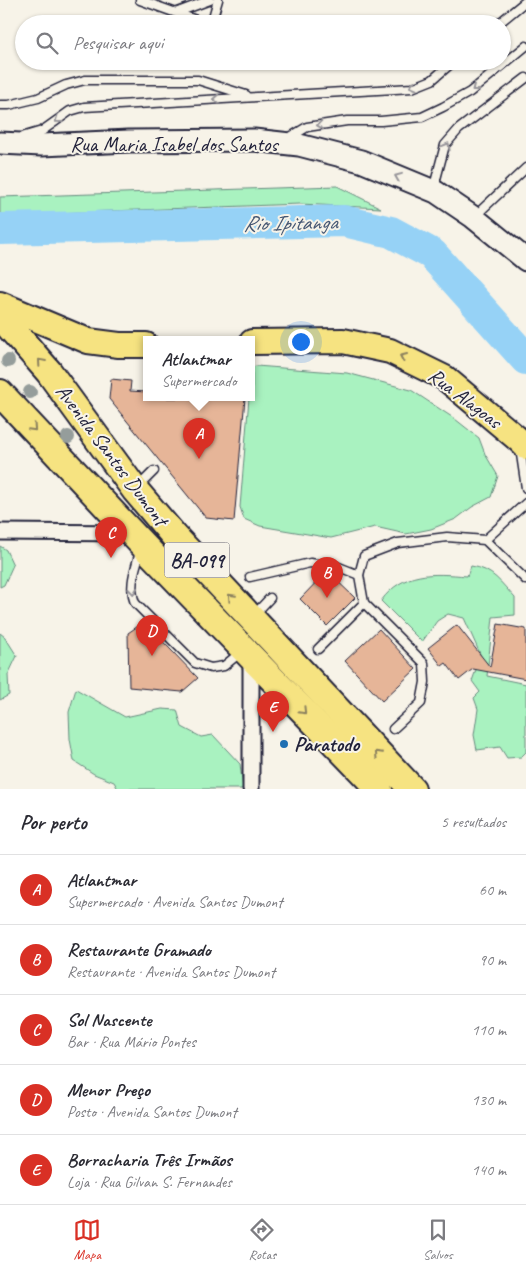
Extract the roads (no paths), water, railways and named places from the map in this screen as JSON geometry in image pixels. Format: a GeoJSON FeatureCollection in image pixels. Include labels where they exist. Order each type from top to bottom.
{"type":"FeatureCollection","features":[{"type":"Feature","properties":{"kind":"highway","name":"Avenida Santos Dumont"},"geometry":{"type":"LineString","coordinates":[[0,316],[49,372],[135,490],[175,537],[412,789]]}},
{"type":"Feature","properties":{"kind":"highway","name":"Avenida Santos Dumont"},"geometry":{"type":"LineString","coordinates":[[5,402],[379,789]]}},
{"type":"Feature","properties":{"kind":"main road","name":"Rua Maria Isabel dos Santos"},"geometry":{"type":"LineString","coordinates":[[0,143],[42,145],[129,141],[245,140],[299,145],[361,161],[436,192],[473,217],[526,260]]}},
{"type":"Feature","properties":{"kind":"main road"},"geometry":{"type":"LineString","coordinates":[[0,304],[88,341],[119,345],[143,345]]}},
{"type":"Feature","properties":{"kind":"main road","name":"Rua Alagoas"},"geometry":{"type":"LineString","coordinates":[[255,342],[343,341],[390,351],[445,378],[522,443]]}},
{"type":"Feature","properties":{"kind":"street"},"geometry":{"type":"LineString","coordinates":[[0,532],[137,538]]}},
{"type":"Feature","properties":{"kind":"street"},"geometry":{"type":"LineString","coordinates":[[247,654],[251,789]]}},
{"type":"Feature","properties":{"kind":"lane"},"geometry":{"type":"LineString","coordinates":[[140,0],[185,15]]}},
{"type":"Feature","properties":{"kind":"lane"},"geometry":{"type":"LineString","coordinates":[[178,12],[210,0]]}},
{"type":"Feature","properties":{"kind":"lane"},"geometry":{"type":"LineString","coordinates":[[214,15],[218,0]]}},
{"type":"Feature","properties":{"kind":"lane"},"geometry":{"type":"LineString","coordinates":[[509,15],[526,1]]}},
{"type":"Feature","properties":{"kind":"lane"},"geometry":{"type":"LineString","coordinates":[[511,58],[526,46]]}},
{"type":"Feature","properties":{"kind":"lane"},"geometry":{"type":"LineString","coordinates":[[0,143],[42,131],[70,111],[84,107],[412,88],[432,80],[444,70]]}},
{"type":"Feature","properties":{"kind":"lane"},"geometry":{"type":"LineString","coordinates":[[280,143],[307,126],[347,121],[381,121],[422,116],[470,92],[497,70]]}},
{"type":"Feature","properties":{"kind":"lane"},"geometry":{"type":"LineString","coordinates":[[436,192],[436,179],[445,145],[459,129],[526,78]]}},
{"type":"Feature","properties":{"kind":"lane"},"geometry":{"type":"LineString","coordinates":[[0,105],[9,105],[38,98],[66,85],[85,80],[198,80],[253,97]]}},
{"type":"Feature","properties":{"kind":"lane"},"geometry":{"type":"LineString","coordinates":[[473,217],[526,168]]}},
{"type":"Feature","properties":{"kind":"lane"},"geometry":{"type":"LineString","coordinates":[[522,443],[526,488]]}},
{"type":"Feature","properties":{"kind":"lane"},"geometry":{"type":"LineString","coordinates":[[135,490],[154,471]]}},
{"type":"Feature","properties":{"kind":"lane"},"geometry":{"type":"LineString","coordinates":[[485,540],[526,504]]}},
{"type":"Feature","properties":{"kind":"lane"},"geometry":{"type":"LineString","coordinates":[[393,729],[422,703],[425,682],[424,663],[364,602],[359,575],[364,556],[398,543],[447,537],[485,540],[526,580]]}},
{"type":"Feature","properties":{"kind":"lane"},"geometry":{"type":"LineString","coordinates":[[137,538],[132,583],[132,594],[135,603],[195,663],[211,668],[224,666],[247,654]]}},
{"type":"Feature","properties":{"kind":"lane"},"geometry":{"type":"LineString","coordinates":[[250,577],[310,564],[339,566],[359,575]]}},
{"type":"Feature","properties":{"kind":"lane"},"geometry":{"type":"LineString","coordinates":[[251,618],[270,598]]}},
{"type":"Feature","properties":{"kind":"lane"},"geometry":{"type":"LineString","coordinates":[[318,649],[364,602]]}},
{"type":"Feature","properties":{"kind":"waterway","name":"Rio Ipitanga"},"geometry":{"type":"LineString","coordinates":[[0,229],[344,221],[391,232],[432,254],[526,359]]}},
{"type":"Feature","properties":{"kind":"place","name":"Atlantmar"},"geometry":{"type":"Point","coordinates":[199,459]}},
{"type":"Feature","properties":{"kind":"place","name":"Sol Nascente"},"geometry":{"type":"Point","coordinates":[111,558]}},
{"type":"Feature","properties":{"kind":"place","name":"Restaurante Gramado"},"geometry":{"type":"Point","coordinates":[327,598]}},
{"type":"Feature","properties":{"kind":"place","name":"Menor Preço"},"geometry":{"type":"Point","coordinates":[152,656]}},
{"type":"Feature","properties":{"kind":"place","name":"Borracharia Três Irmãos"},"geometry":{"type":"Point","coordinates":[273,732]}},
{"type":"Feature","properties":{"kind":"place","name":"Paratodo"},"geometry":{"type":"Point","coordinates":[284,744]}}]}
